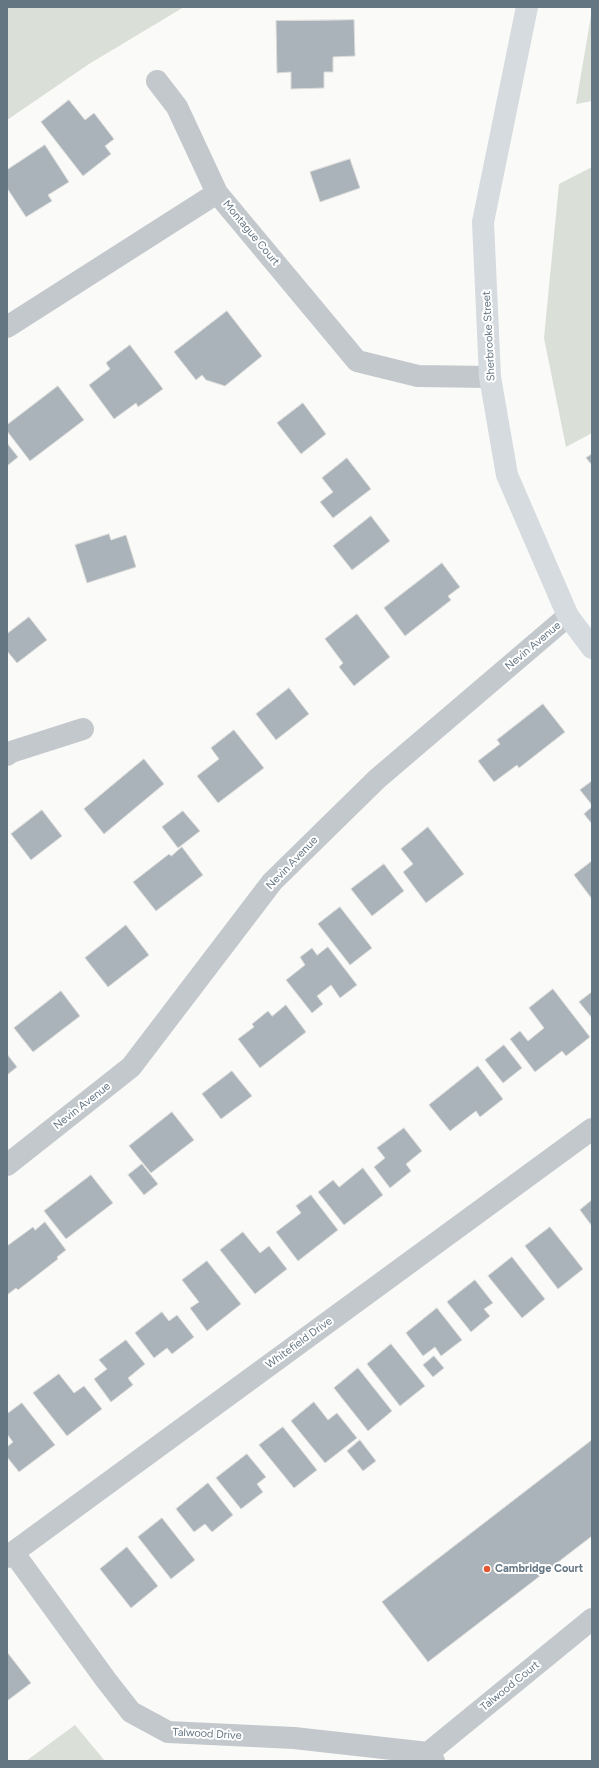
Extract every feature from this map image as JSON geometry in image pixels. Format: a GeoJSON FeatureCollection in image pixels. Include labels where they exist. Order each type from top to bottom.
{"type":"FeatureCollection","features":[{"type":"Feature","properties":{"kind":"main road","name":"Sherbrooke Street"},"geometry":{"type":"LineString","coordinates":[[528,7],[484,222],[490,377],[507,476],[568,616],[592,648]]}},
{"type":"Feature","properties":{"kind":"street"},"geometry":{"type":"LineString","coordinates":[[157,81],[177,107],[217,193]]}},
{"type":"Feature","properties":{"kind":"street","name":"Montague Court"},"geometry":{"type":"LineString","coordinates":[[7,327],[217,193],[357,360],[418,376],[490,377]]}},
{"type":"Feature","properties":{"kind":"street","name":"Nevin Avenue"},"geometry":{"type":"LineString","coordinates":[[7,1165],[131,1067],[272,882],[338,816],[377,779],[568,616]]}},
{"type":"Feature","properties":{"kind":"street"},"geometry":{"type":"LineString","coordinates":[[7,755],[11,752],[83,729]]}},
{"type":"Feature","properties":{"kind":"street","name":"Whitefield Drive"},"geometry":{"type":"LineString","coordinates":[[10,1555],[592,1129]]}},
{"type":"Feature","properties":{"kind":"street","name":"Talwood Drive"},"geometry":{"type":"LineString","coordinates":[[10,1555],[131,1712],[168,1732],[294,1738],[431,1757]]}},
{"type":"Feature","properties":{"kind":"street","name":"Talwood Court"},"geometry":{"type":"LineString","coordinates":[[431,1757],[592,1619]]}},
{"type":"Feature","properties":{"kind":"shaded area"},"geometry":{"type":"Polygon","coordinates":[[[7,7],[184,7],[89,64],[7,120],[7,7]]]}},
{"type":"Feature","properties":{"kind":"shaded area"},"geometry":{"type":"Polygon","coordinates":[[[592,10],[592,101],[576,104],[592,10]]]}},
{"type":"Feature","properties":{"kind":"shaded area"},"geometry":{"type":"Polygon","coordinates":[[[592,167],[592,433],[566,447],[544,338],[559,184],[592,167]]]}},
{"type":"Feature","properties":{"kind":"shaded area"},"geometry":{"type":"Polygon","coordinates":[[[75,1725],[105,1761],[26,1761],[75,1725]]]}},
{"type":"Feature","properties":{"kind":"building"},"geometry":{"type":"Polygon","coordinates":[[[354,20],[355,56],[333,57],[333,72],[324,72],[324,88],[291,89],[291,72],[277,73],[276,21],[354,20]]]}},
{"type":"Feature","properties":{"kind":"building"},"geometry":{"type":"Polygon","coordinates":[[[69,100],[85,120],[94,113],[114,139],[105,146],[111,154],[83,176],[41,122],[69,100]]]}},
{"type":"Feature","properties":{"kind":"building"},"geometry":{"type":"Polygon","coordinates":[[[45,145],[69,182],[48,195],[52,201],[26,217],[7,188],[7,170],[45,145]]]}},
{"type":"Feature","properties":{"kind":"building"},"geometry":{"type":"Polygon","coordinates":[[[350,159],[360,188],[320,202],[310,172],[350,159]]]}},
{"type":"Feature","properties":{"kind":"building"},"geometry":{"type":"Polygon","coordinates":[[[227,311],[262,356],[225,386],[206,380],[202,375],[196,380],[174,352],[227,311]]]}},
{"type":"Feature","properties":{"kind":"building"},"geometry":{"type":"Polygon","coordinates":[[[130,345],[163,389],[138,407],[136,403],[114,419],[89,385],[110,369],[106,363],[130,345]]]}},
{"type":"Feature","properties":{"kind":"building"},"geometry":{"type":"Polygon","coordinates":[[[58,386],[84,420],[30,461],[7,431],[7,425],[58,386]]]}},
{"type":"Feature","properties":{"kind":"building"},"geometry":{"type":"Polygon","coordinates":[[[303,403],[326,434],[301,454],[277,423],[303,403]]]}},
{"type":"Feature","properties":{"kind":"building"},"geometry":{"type":"Polygon","coordinates":[[[7,443],[18,457],[7,466],[7,443]]]}},
{"type":"Feature","properties":{"kind":"building"},"geometry":{"type":"Polygon","coordinates":[[[592,454],[592,465],[586,458],[592,454]]]}},
{"type":"Feature","properties":{"kind":"building"},"geometry":{"type":"Polygon","coordinates":[[[347,458],[371,489],[333,518],[320,502],[333,492],[322,478],[347,458]]]}},
{"type":"Feature","properties":{"kind":"building"},"geometry":{"type":"Polygon","coordinates":[[[371,516],[390,541],[352,570],[333,546],[371,516]]]}},
{"type":"Feature","properties":{"kind":"building"},"geometry":{"type":"Polygon","coordinates":[[[109,534],[111,540],[126,535],[136,567],[87,583],[75,545],[109,534]]]}},
{"type":"Feature","properties":{"kind":"building"},"geometry":{"type":"Polygon","coordinates":[[[442,563],[460,587],[448,596],[451,600],[405,636],[384,608],[442,563]]]}},
{"type":"Feature","properties":{"kind":"building"},"geometry":{"type":"Polygon","coordinates":[[[357,614],[390,657],[354,686],[339,667],[343,663],[325,639],[357,614]]]}},
{"type":"Feature","properties":{"kind":"building"},"geometry":{"type":"Polygon","coordinates":[[[29,617],[47,640],[17,663],[7,651],[7,634],[29,617]]]}},
{"type":"Feature","properties":{"kind":"building"},"geometry":{"type":"Polygon","coordinates":[[[289,688],[309,714],[276,740],[256,714],[289,688]]]}},
{"type":"Feature","properties":{"kind":"building"},"geometry":{"type":"Polygon","coordinates":[[[543,704],[565,732],[519,768],[517,765],[494,782],[478,761],[500,744],[497,740],[543,704]]]}},
{"type":"Feature","properties":{"kind":"building"},"geometry":{"type":"Polygon","coordinates":[[[234,730],[264,768],[218,803],[197,776],[219,759],[211,748],[234,730]]]}},
{"type":"Feature","properties":{"kind":"building"},"geometry":{"type":"Polygon","coordinates":[[[144,759],[164,784],[104,834],[84,809],[144,759]]]}},
{"type":"Feature","properties":{"kind":"building"},"geometry":{"type":"Polygon","coordinates":[[[592,781],[592,805],[580,790],[592,781]]]}},
{"type":"Feature","properties":{"kind":"building"},"geometry":{"type":"Polygon","coordinates":[[[592,807],[592,824],[584,814],[592,807]]]}},
{"type":"Feature","properties":{"kind":"building"},"geometry":{"type":"Polygon","coordinates":[[[42,810],[62,836],[31,860],[11,834],[42,810]]]}},
{"type":"Feature","properties":{"kind":"building"},"geometry":{"type":"Polygon","coordinates":[[[183,811],[200,831],[178,848],[162,827],[183,811]]]}},
{"type":"Feature","properties":{"kind":"building"},"geometry":{"type":"Polygon","coordinates":[[[428,827],[464,874],[426,903],[403,872],[413,864],[401,849],[428,827]]]}},
{"type":"Feature","properties":{"kind":"building"},"geometry":{"type":"Polygon","coordinates":[[[182,847],[203,875],[156,911],[133,882],[169,854],[171,856],[182,847]]]}},
{"type":"Feature","properties":{"kind":"building"},"geometry":{"type":"Polygon","coordinates":[[[592,861],[592,899],[574,875],[592,861]]]}},
{"type":"Feature","properties":{"kind":"building"},"geometry":{"type":"Polygon","coordinates":[[[384,864],[404,891],[372,916],[351,889],[384,864]]]}},
{"type":"Feature","properties":{"kind":"building"},"geometry":{"type":"Polygon","coordinates":[[[340,907],[372,948],[350,965],[318,924],[340,907]]]}},
{"type":"Feature","properties":{"kind":"building"},"geometry":{"type":"Polygon","coordinates":[[[126,925],[149,955],[108,987],[85,958],[126,925]]]}},
{"type":"Feature","properties":{"kind":"building"},"geometry":{"type":"Polygon","coordinates":[[[328,947],[357,985],[340,998],[331,985],[317,996],[323,1004],[312,1013],[286,980],[305,965],[300,957],[312,948],[317,955],[328,947]]]}},
{"type":"Feature","properties":{"kind":"building"},"geometry":{"type":"Polygon","coordinates":[[[553,989],[590,1037],[566,1056],[562,1051],[535,1072],[510,1039],[520,1031],[528,1041],[544,1028],[529,1008],[553,989]]]}},
{"type":"Feature","properties":{"kind":"building"},"geometry":{"type":"Polygon","coordinates":[[[61,991],[80,1016],[33,1052],[14,1028],[61,991]]]}},
{"type":"Feature","properties":{"kind":"building"},"geometry":{"type":"Polygon","coordinates":[[[592,992],[592,1018],[579,1002],[592,992]]]}},
{"type":"Feature","properties":{"kind":"building"},"geometry":{"type":"Polygon","coordinates":[[[286,1005],[306,1032],[260,1068],[238,1039],[254,1027],[252,1024],[268,1011],[272,1016],[286,1005]]]}},
{"type":"Feature","properties":{"kind":"building"},"geometry":{"type":"Polygon","coordinates":[[[504,1045],[522,1068],[503,1083],[485,1060],[504,1045]]]}},
{"type":"Feature","properties":{"kind":"building"},"geometry":{"type":"Polygon","coordinates":[[[7,1054],[17,1067],[7,1075],[7,1054]]]}},
{"type":"Feature","properties":{"kind":"building"},"geometry":{"type":"Polygon","coordinates":[[[478,1066],[503,1099],[480,1117],[476,1111],[450,1131],[429,1105],[478,1066]]]}},
{"type":"Feature","properties":{"kind":"building"},"geometry":{"type":"Polygon","coordinates":[[[232,1071],[252,1096],[221,1119],[202,1094],[232,1071]]]}},
{"type":"Feature","properties":{"kind":"building"},"geometry":{"type":"Polygon","coordinates":[[[172,1112],[194,1140],[151,1173],[129,1146],[172,1112]]]}},
{"type":"Feature","properties":{"kind":"building"},"geometry":{"type":"Polygon","coordinates":[[[404,1128],[422,1151],[406,1164],[411,1171],[390,1188],[374,1167],[385,1158],[377,1148],[404,1128]]]}},
{"type":"Feature","properties":{"kind":"building"},"geometry":{"type":"Polygon","coordinates":[[[142,1164],[158,1184],[144,1195],[128,1175],[142,1164]]]}},
{"type":"Feature","properties":{"kind":"building"},"geometry":{"type":"Polygon","coordinates":[[[363,1168],[383,1195],[344,1225],[318,1192],[333,1180],[339,1187],[363,1168]]]}},
{"type":"Feature","properties":{"kind":"building"},"geometry":{"type":"Polygon","coordinates":[[[91,1175],[113,1203],[66,1239],[44,1211],[91,1175]]]}},
{"type":"Feature","properties":{"kind":"building"},"geometry":{"type":"Polygon","coordinates":[[[311,1195],[338,1230],[298,1261],[276,1232],[301,1213],[296,1206],[311,1195]]]}},
{"type":"Feature","properties":{"kind":"building"},"geometry":{"type":"Polygon","coordinates":[[[592,1200],[592,1226],[580,1210],[592,1200]]]}},
{"type":"Feature","properties":{"kind":"building"},"geometry":{"type":"Polygon","coordinates":[[[45,1222],[66,1250],[57,1257],[58,1259],[18,1290],[16,1288],[7,1295],[7,1246],[33,1227],[35,1230],[45,1222]]]}},
{"type":"Feature","properties":{"kind":"building"},"geometry":{"type":"Polygon","coordinates":[[[550,1227],[583,1269],[558,1289],[525,1246],[550,1227]]]}},
{"type":"Feature","properties":{"kind":"building"},"geometry":{"type":"Polygon","coordinates":[[[243,1232],[260,1253],[269,1246],[287,1269],[255,1294],[220,1250],[243,1232]]]}},
{"type":"Feature","properties":{"kind":"building"},"geometry":{"type":"Polygon","coordinates":[[[512,1257],[545,1299],[522,1318],[488,1276],[512,1257]]]}},
{"type":"Feature","properties":{"kind":"building"},"geometry":{"type":"Polygon","coordinates":[[[207,1261],[241,1304],[207,1331],[190,1308],[199,1302],[182,1280],[207,1261]]]}},
{"type":"Feature","properties":{"kind":"building"},"geometry":{"type":"Polygon","coordinates":[[[475,1280],[493,1303],[484,1309],[490,1316],[471,1332],[447,1302],[475,1280]]]}},
{"type":"Feature","properties":{"kind":"building"},"geometry":{"type":"Polygon","coordinates":[[[437,1308],[462,1340],[441,1356],[435,1347],[423,1356],[406,1333],[437,1308]]]}},
{"type":"Feature","properties":{"kind":"building"},"geometry":{"type":"Polygon","coordinates":[[[162,1312],[169,1321],[177,1315],[194,1337],[172,1354],[167,1348],[154,1358],[135,1333],[162,1312]]]}},
{"type":"Feature","properties":{"kind":"building"},"geometry":{"type":"Polygon","coordinates":[[[126,1340],[145,1364],[128,1378],[133,1385],[111,1402],[94,1379],[107,1369],[99,1360],[126,1340]]]}},
{"type":"Feature","properties":{"kind":"building"},"geometry":{"type":"Polygon","coordinates":[[[391,1344],[425,1386],[400,1406],[367,1364],[391,1344]]]}},
{"type":"Feature","properties":{"kind":"building"},"geometry":{"type":"Polygon","coordinates":[[[434,1356],[444,1368],[433,1377],[423,1365],[434,1356]]]}},
{"type":"Feature","properties":{"kind":"building"},"geometry":{"type":"Polygon","coordinates":[[[358,1368],[392,1411],[368,1431],[334,1388],[358,1368]]]}},
{"type":"Feature","properties":{"kind":"building"},"geometry":{"type":"Polygon","coordinates":[[[59,1374],[74,1393],[84,1386],[102,1409],[67,1436],[33,1393],[59,1374]]]}},
{"type":"Feature","properties":{"kind":"building"},"geometry":{"type":"Polygon","coordinates":[[[314,1402],[328,1420],[337,1413],[357,1438],[325,1463],[291,1421],[314,1402]]]}},
{"type":"Feature","properties":{"kind":"building"},"geometry":{"type":"Polygon","coordinates":[[[22,1403],[55,1445],[19,1472],[7,1457],[7,1447],[13,1442],[7,1434],[7,1414],[22,1403]]]}},
{"type":"Feature","properties":{"kind":"building"},"geometry":{"type":"Polygon","coordinates":[[[283,1427],[317,1470],[294,1488],[259,1445],[283,1427]]]}},
{"type":"Feature","properties":{"kind":"building"},"geometry":{"type":"Polygon","coordinates":[[[360,1440],[376,1461],[363,1471],[347,1451],[360,1440]]]}},
{"type":"Feature","properties":{"kind":"building","name":"Cambridge Court"},"geometry":{"type":"Polygon","coordinates":[[[592,1440],[592,1536],[428,1662],[382,1602],[592,1440]]]}},
{"type":"Feature","properties":{"kind":"building"},"geometry":{"type":"Polygon","coordinates":[[[247,1454],[266,1477],[257,1484],[263,1492],[241,1509],[216,1478],[247,1454]]]}},
{"type":"Feature","properties":{"kind":"building"},"geometry":{"type":"Polygon","coordinates":[[[208,1483],[233,1515],[212,1532],[205,1524],[194,1532],[176,1509],[208,1483]]]}},
{"type":"Feature","properties":{"kind":"building"},"geometry":{"type":"Polygon","coordinates":[[[162,1518],[195,1560],[171,1579],[138,1537],[162,1518]]]}},
{"type":"Feature","properties":{"kind":"building"},"geometry":{"type":"Polygon","coordinates":[[[127,1547],[158,1586],[131,1608],[100,1569],[127,1547]]]}},
{"type":"Feature","properties":{"kind":"building"},"geometry":{"type":"Polygon","coordinates":[[[7,1652],[31,1683],[7,1701],[7,1652]]]}},
{"type":"Feature","properties":{"kind":"place","name":"Cambridge Court"},"geometry":{"type":"Point","coordinates":[487,1569]}}]}
